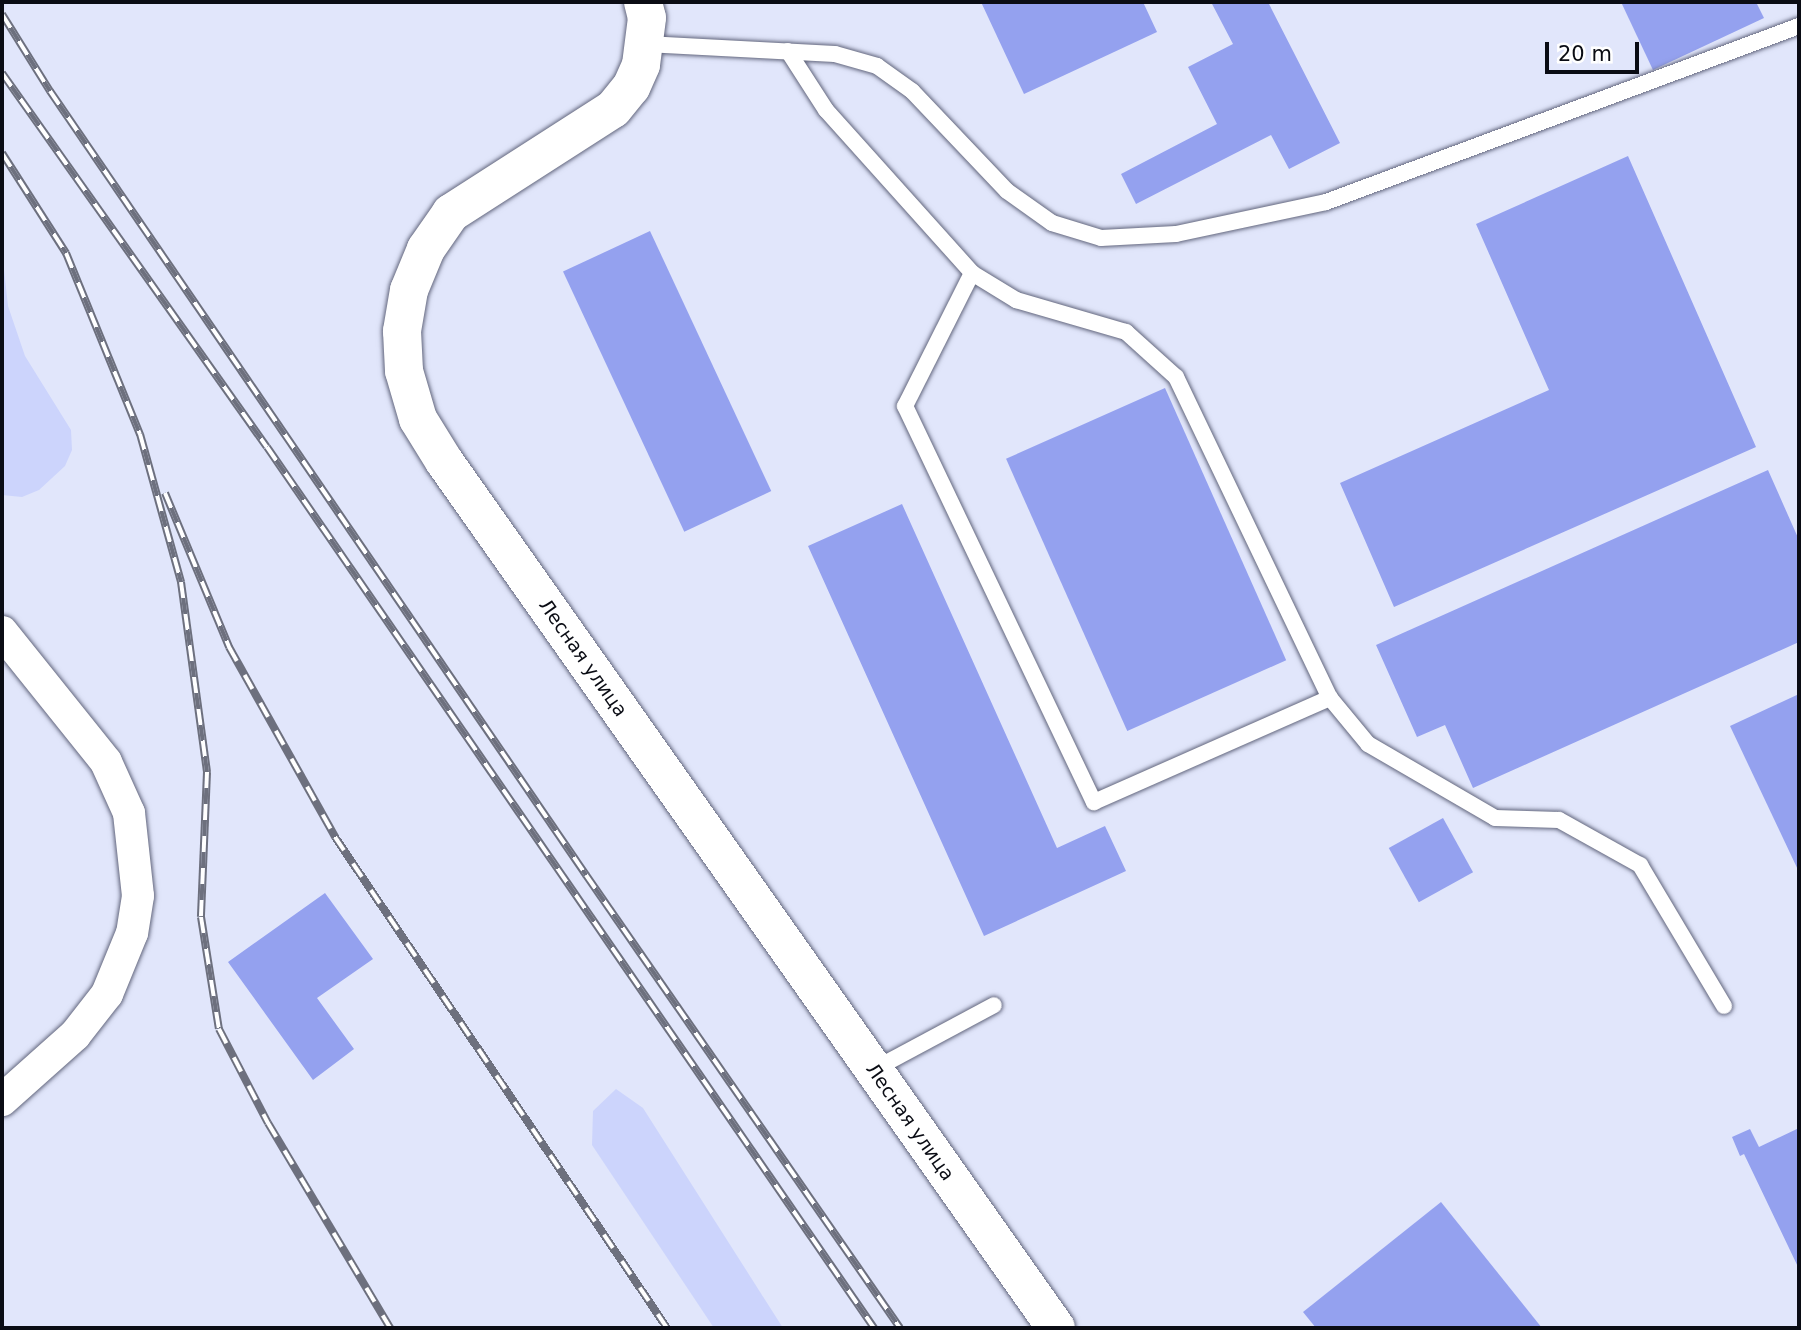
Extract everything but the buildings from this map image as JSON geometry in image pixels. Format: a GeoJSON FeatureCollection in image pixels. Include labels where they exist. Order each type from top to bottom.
{"type":"FeatureCollection","features":[{"type":"Feature","properties":{"kind":"street","name":"Лесная улица"},"geometry":{"type":"LineString","coordinates":[[643,2],[647,18],[646,44],[631,87],[613,109],[451,213],[426,249],[409,290],[402,331],[404,371],[418,419],[444,461],[1056,1328]]}},
{"type":"Feature","properties":{"kind":"street"},"geometry":{"type":"LineString","coordinates":[[2,632],[106,762],[129,813],[138,896],[132,933],[107,993],[75,1035],[2,1100]]}},
{"type":"Feature","properties":{"kind":"lane"},"geometry":{"type":"LineString","coordinates":[[646,44],[835,54],[877,66],[912,91],[1007,191],[1052,223],[1101,239],[1177,234],[1326,202],[1799,26]]}},
{"type":"Feature","properties":{"kind":"lane"},"geometry":{"type":"LineString","coordinates":[[788,51],[826,110],[972,273],[1016,300],[1126,332],[1176,377],[1330,698],[1368,744],[1495,818],[1559,820],[1640,865],[1724,1006]]}},
{"type":"Feature","properties":{"kind":"lane"},"geometry":{"type":"LineString","coordinates":[[972,273],[905,405],[1094,802],[1330,698]]}},
{"type":"Feature","properties":{"kind":"lane"},"geometry":{"type":"LineString","coordinates":[[873,1070],[994,1005]]}},
{"type":"Feature","properties":{"kind":"shaded area"},"geometry":{"type":"Polygon","coordinates":[[[2,251],[8,306],[25,356],[71,430],[72,450],[65,466],[39,490],[22,497],[2,495],[2,251]]]}},
{"type":"Feature","properties":{"kind":"shaded area"},"geometry":{"type":"Polygon","coordinates":[[[616,1089],[643,1108],[783,1328],[714,1328],[592,1145],[593,1111],[616,1089]]]}},
{"type":"Feature","properties":{"kind":"railway"},"geometry":{"type":"LineString","coordinates":[[2,14],[50,91],[586,875],[900,1328]]}},
{"type":"Feature","properties":{"kind":"railway"},"geometry":{"type":"LineString","coordinates":[[2,73],[267,447],[874,1328]]}},
{"type":"Feature","properties":{"kind":"railway"},"geometry":{"type":"LineString","coordinates":[[2,153],[66,253],[140,434],[181,582],[207,772],[201,917],[219,1029],[268,1123],[390,1328]]}},
{"type":"Feature","properties":{"kind":"railway"},"geometry":{"type":"LineString","coordinates":[[165,493],[229,647],[335,837],[667,1328]]}}]}
